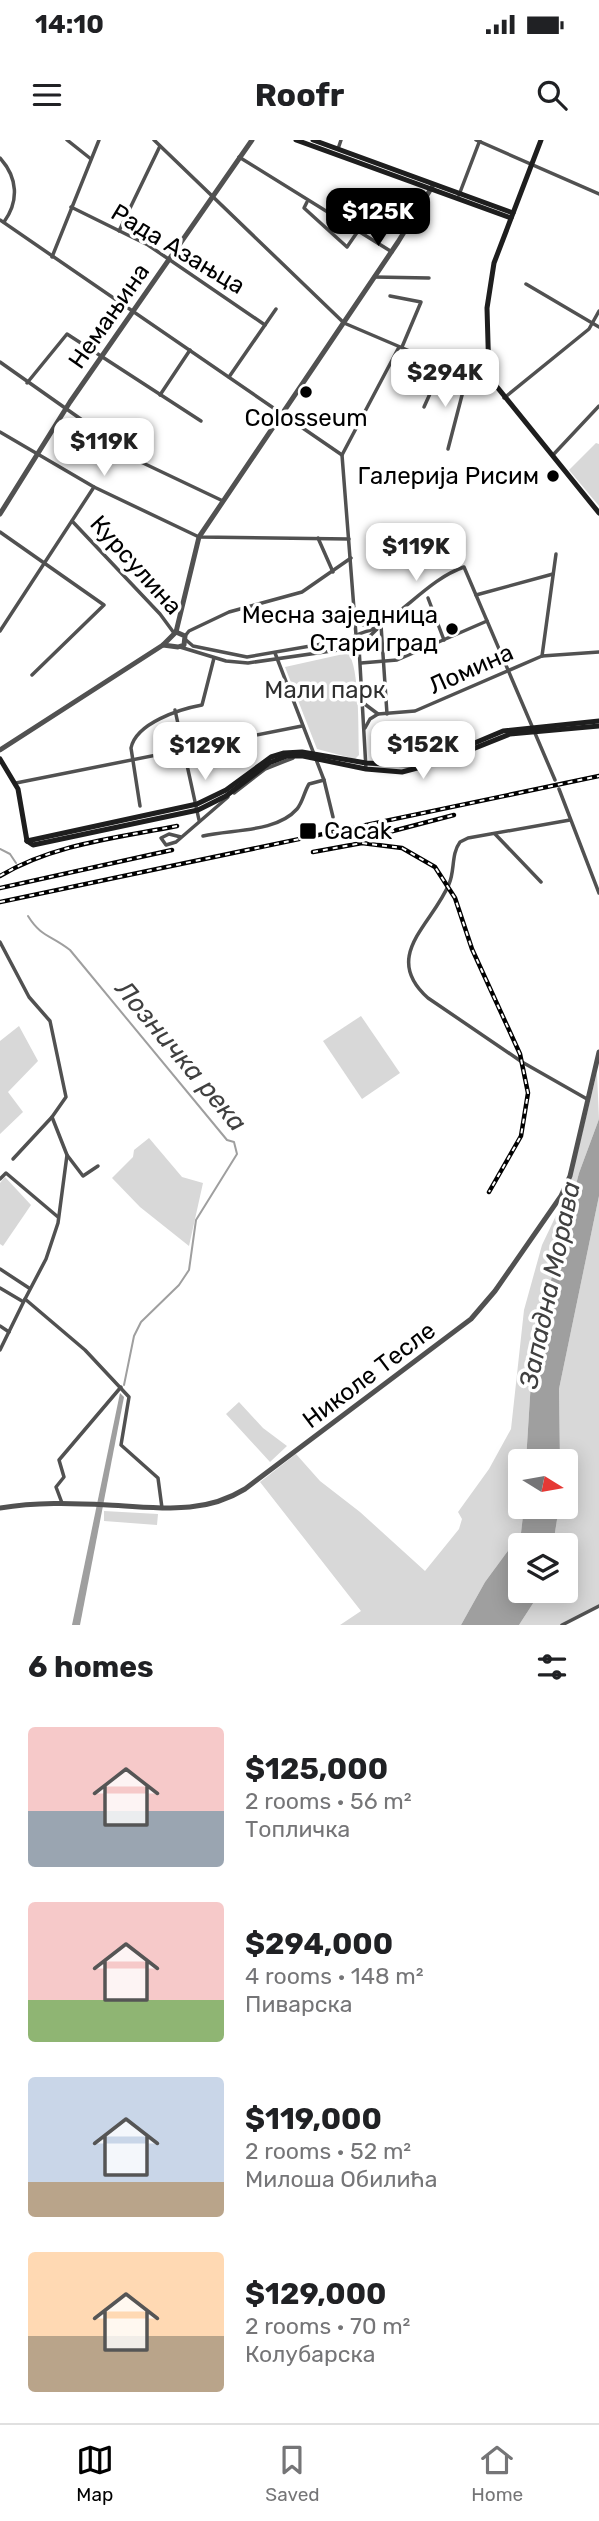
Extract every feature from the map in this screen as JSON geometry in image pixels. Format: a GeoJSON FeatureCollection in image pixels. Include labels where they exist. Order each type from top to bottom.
{"type":"FeatureCollection","features":[{"type":"Feature","properties":{"kind":"main road"},"geometry":{"type":"LineString","coordinates":[[313,140],[432,185]]}},
{"type":"Feature","properties":{"kind":"main road"},"geometry":{"type":"LineString","coordinates":[[541,140],[496,257],[488,301],[488,371],[494,387],[599,513]]}},
{"type":"Feature","properties":{"kind":"main road"},"geometry":{"type":"LineString","coordinates":[[300,141],[459,194],[512,215]]}},
{"type":"Feature","properties":{"kind":"main road"},"geometry":{"type":"LineString","coordinates":[[0,759],[16,783],[27,841],[197,807],[226,790],[271,757],[284,753],[366,766],[400,766],[425,762],[492,734],[533,727],[599,723]]}},
{"type":"Feature","properties":{"kind":"main road"},"geometry":{"type":"LineString","coordinates":[[533,727],[543,729],[599,723]]}},
{"type":"Feature","properties":{"kind":"street"},"geometry":{"type":"LineString","coordinates":[[67,140],[91,159]]}},
{"type":"Feature","properties":{"kind":"street"},"geometry":{"type":"LineString","coordinates":[[52,257],[99,140]]}},
{"type":"Feature","properties":{"kind":"street"},"geometry":{"type":"LineString","coordinates":[[154,140],[344,323],[494,387]]}},
{"type":"Feature","properties":{"kind":"street","name":"Немањина"},"geometry":{"type":"LineString","coordinates":[[0,514],[102,355],[170,260],[250,140]]}},
{"type":"Feature","properties":{"kind":"street"},"geometry":{"type":"LineString","coordinates":[[338,149],[341,140]]}},
{"type":"Feature","properties":{"kind":"street"},"geometry":{"type":"LineString","coordinates":[[459,194],[479,140],[531,166],[599,194]]}},
{"type":"Feature","properties":{"kind":"street"},"geometry":{"type":"LineString","coordinates":[[119,231],[160,146]]}},
{"type":"Feature","properties":{"kind":"street"},"geometry":{"type":"LineString","coordinates":[[239,157],[392,252]]}},
{"type":"Feature","properties":{"kind":"street"},"geometry":{"type":"LineString","coordinates":[[0,158],[12,175],[15,188],[13,206],[2,221],[342,455]]}},
{"type":"Feature","properties":{"kind":"street"},"geometry":{"type":"LineString","coordinates":[[0,750],[163,645],[173,634],[199,537],[392,252],[432,185]]}},
{"type":"Feature","properties":{"kind":"street"},"geometry":{"type":"LineString","coordinates":[[308,201],[304,208],[346,247],[358,231]]}},
{"type":"Feature","properties":{"kind":"street","name":"Рада Азањца"},"geometry":{"type":"LineString","coordinates":[[71,207],[170,260],[265,324]]}},
{"type":"Feature","properties":{"kind":"street"},"geometry":{"type":"LineString","coordinates":[[374,277],[429,278]]}},
{"type":"Feature","properties":{"kind":"street"},"geometry":{"type":"LineString","coordinates":[[526,284],[599,327]]}},
{"type":"Feature","properties":{"kind":"street"},"geometry":{"type":"LineString","coordinates":[[364,643],[358,635],[355,621],[342,455],[421,302],[390,296]]}},
{"type":"Feature","properties":{"kind":"street"},"geometry":{"type":"LineString","coordinates":[[229,377],[276,309]]}},
{"type":"Feature","properties":{"kind":"street"},"geometry":{"type":"LineString","coordinates":[[505,398],[594,324],[599,311]]}},
{"type":"Feature","properties":{"kind":"street"},"geometry":{"type":"LineString","coordinates":[[27,383],[67,334],[201,421]]}},
{"type":"Feature","properties":{"kind":"street"},"geometry":{"type":"LineString","coordinates":[[160,396],[190,350]]}},
{"type":"Feature","properties":{"kind":"street"},"geometry":{"type":"LineString","coordinates":[[0,362],[143,463],[223,501]]}},
{"type":"Feature","properties":{"kind":"street"},"geometry":{"type":"LineString","coordinates":[[424,407],[442,366]]}},
{"type":"Feature","properties":{"kind":"street"},"geometry":{"type":"LineString","coordinates":[[448,449],[467,376]]}},
{"type":"Feature","properties":{"kind":"street"},"geometry":{"type":"LineString","coordinates":[[551,456],[599,406]]}},
{"type":"Feature","properties":{"kind":"street"},"geometry":{"type":"LineString","coordinates":[[0,432],[94,487],[199,537],[349,539]]}},
{"type":"Feature","properties":{"kind":"street"},"geometry":{"type":"LineString","coordinates":[[0,631],[94,487]]}},
{"type":"Feature","properties":{"kind":"street","name":"Курсулина"},"geometry":{"type":"LineString","coordinates":[[72,520],[173,634]]}},
{"type":"Feature","properties":{"kind":"street"},"geometry":{"type":"LineString","coordinates":[[0,532],[45,561],[104,605],[32,675]]}},
{"type":"Feature","properties":{"kind":"street"},"geometry":{"type":"LineString","coordinates":[[318,538],[332,572]]}},
{"type":"Feature","properties":{"kind":"street"},"geometry":{"type":"LineString","coordinates":[[542,656],[556,554]]}},
{"type":"Feature","properties":{"kind":"street"},"geometry":{"type":"LineString","coordinates":[[176,646],[188,631],[229,612],[302,592],[351,558]]}},
{"type":"Feature","properties":{"kind":"street"},"geometry":{"type":"LineString","coordinates":[[173,634],[185,638],[193,646],[235,656],[275,653],[351,639],[381,625],[428,589],[464,567],[555,780]]}},
{"type":"Feature","properties":{"kind":"street"},"geometry":{"type":"LineString","coordinates":[[476,594],[553,573]]}},
{"type":"Feature","properties":{"kind":"street"},"geometry":{"type":"LineString","coordinates":[[428,598],[444,640]]}},
{"type":"Feature","properties":{"kind":"street"},"geometry":{"type":"LineString","coordinates":[[355,621],[365,629],[374,629]]}},
{"type":"Feature","properties":{"kind":"street"},"geometry":{"type":"LineString","coordinates":[[361,663],[407,656],[487,621]]}},
{"type":"Feature","properties":{"kind":"street"},"geometry":{"type":"LineString","coordinates":[[163,645],[242,663],[277,660],[356,647],[364,643],[381,625]]}},
{"type":"Feature","properties":{"kind":"street"},"geometry":{"type":"LineString","coordinates":[[381,625],[387,715]]}},
{"type":"Feature","properties":{"kind":"street"},"geometry":{"type":"LineString","coordinates":[[173,634],[176,646]]}},
{"type":"Feature","properties":{"kind":"street"},"geometry":{"type":"LineString","coordinates":[[351,639],[360,655],[361,663],[366,766]]}},
{"type":"Feature","properties":{"kind":"street"},"geometry":{"type":"LineString","coordinates":[[346,648],[360,655]]}},
{"type":"Feature","properties":{"kind":"street","name":"Ломина"},"geometry":{"type":"LineString","coordinates":[[377,714],[415,711],[542,656],[599,652]]}},
{"type":"Feature","properties":{"kind":"street"},"geometry":{"type":"LineString","coordinates":[[275,653],[324,780],[334,817]]}},
{"type":"Feature","properties":{"kind":"street"},"geometry":{"type":"LineString","coordinates":[[140,806],[132,743],[136,736],[175,710],[202,705],[214,658]]}},
{"type":"Feature","properties":{"kind":"street"},"geometry":{"type":"LineString","coordinates":[[362,702],[377,714],[369,719],[364,733]]}},
{"type":"Feature","properties":{"kind":"street"},"geometry":{"type":"LineString","coordinates":[[175,710],[199,820]]}},
{"type":"Feature","properties":{"kind":"street"},"geometry":{"type":"LineString","coordinates":[[16,783],[302,726]]}},
{"type":"Feature","properties":{"kind":"street"},"geometry":{"type":"LineString","coordinates":[[537,738],[543,729]]}},
{"type":"Feature","properties":{"kind":"street"},"geometry":{"type":"LineString","coordinates":[[181,837],[169,834],[161,838],[163,844],[169,845],[181,837],[199,820],[274,764],[291,758],[315,757]]}},
{"type":"Feature","properties":{"kind":"street"},"geometry":{"type":"LineString","coordinates":[[203,836],[258,827],[283,819],[298,807],[309,784],[324,780]]}},
{"type":"Feature","properties":{"kind":"street"},"geometry":{"type":"LineString","coordinates":[[559,789],[599,893]]}},
{"type":"Feature","properties":{"kind":"street"},"geometry":{"type":"LineString","coordinates":[[570,820],[468,838],[457,846],[449,883],[412,941],[408,963],[417,988],[428,999],[522,1062],[588,1100]]}},
{"type":"Feature","properties":{"kind":"street"},"geometry":{"type":"LineString","coordinates":[[495,834],[541,882]]}},
{"type":"Feature","properties":{"kind":"street"},"geometry":{"type":"LineString","coordinates":[[0,942],[29,997],[51,1021],[66,1097],[52,1117],[13,1159]]}},
{"type":"Feature","properties":{"kind":"street","name":"Николе Тесле"},"geometry":{"type":"LineString","coordinates":[[0,1508],[91,1504],[198,1508],[234,1495],[471,1319],[528,1245],[565,1188],[599,1052]]}},
{"type":"Feature","properties":{"kind":"street"},"geometry":{"type":"LineString","coordinates":[[52,1117],[67,1155],[83,1176],[98,1166]]}},
{"type":"Feature","properties":{"kind":"street"},"geometry":{"type":"LineString","coordinates":[[0,1350],[46,1259],[58,1217],[67,1155]]}},
{"type":"Feature","properties":{"kind":"street"},"geometry":{"type":"LineString","coordinates":[[0,1179],[6,1173],[58,1217]]}},
{"type":"Feature","properties":{"kind":"street"},"geometry":{"type":"LineString","coordinates":[[0,1269],[29,1288]]}},
{"type":"Feature","properties":{"kind":"street"},"geometry":{"type":"LineString","coordinates":[[0,1288],[24,1301],[85,1350],[129,1397],[121,1445],[158,1478],[162,1508]]}},
{"type":"Feature","properties":{"kind":"street"},"geometry":{"type":"LineString","coordinates":[[0,1326],[9,1332]]}},
{"type":"Feature","properties":{"kind":"street"},"geometry":{"type":"LineString","coordinates":[[62,1504],[56,1487],[64,1477],[59,1460],[121,1387]]}},
{"type":"Feature","properties":{"kind":"street"},"geometry":{"type":"LineString","coordinates":[[562,1625],[599,1606]]}},
{"type":"Feature","properties":{"kind":"green space"},"geometry":{"type":"Polygon","coordinates":[[[596,443],[599,444],[599,506],[569,470],[596,443]]]}},
{"type":"Feature","properties":{"kind":"green space","name":"Мали парк"},"geometry":{"type":"Polygon","coordinates":[[[348,653],[355,672],[358,701],[359,755],[355,759],[317,749],[285,667],[348,653]]]}},
{"type":"Feature","properties":{"kind":"green space"},"geometry":{"type":"Polygon","coordinates":[[[361,1016],[400,1073],[362,1099],[323,1041],[361,1016]]]}},
{"type":"Feature","properties":{"kind":"green space"},"geometry":{"type":"Polygon","coordinates":[[[19,1026],[38,1061],[8,1092],[23,1112],[0,1134],[0,1041],[19,1026]]]}},
{"type":"Feature","properties":{"kind":"green space"},"geometry":{"type":"Polygon","coordinates":[[[597,1072],[599,1119],[579,1173],[533,1349],[527,1449],[508,1449],[508,1519],[523,1519],[521,1533],[508,1533],[508,1551],[485,1582],[461,1625],[340,1625],[361,1611],[260,1482],[296,1454],[320,1481],[360,1512],[425,1571],[459,1529],[462,1519],[458,1512],[489,1469],[511,1429],[524,1310],[542,1245],[562,1203],[577,1155],[597,1072]]]}},
{"type":"Feature","properties":{"kind":"green space"},"geometry":{"type":"Polygon","coordinates":[[[149,1138],[182,1177],[203,1183],[189,1246],[140,1207],[112,1178],[133,1157],[134,1150],[149,1138]]]}},
{"type":"Feature","properties":{"kind":"green space"},"geometry":{"type":"Polygon","coordinates":[[[5,1177],[31,1205],[3,1246],[0,1244],[0,1183],[5,1177]]]}},
{"type":"Feature","properties":{"kind":"green space"},"geometry":{"type":"Polygon","coordinates":[[[599,1196],[599,1606],[562,1625],[519,1625],[533,1603],[578,1603],[578,1533],[555,1533],[557,1519],[578,1519],[578,1449],[560,1449],[559,1389],[599,1196]]]}},
{"type":"Feature","properties":{"kind":"green space"},"geometry":{"type":"Polygon","coordinates":[[[239,1402],[263,1428],[287,1446],[270,1462],[226,1414],[239,1402]]]}},
{"type":"Feature","properties":{"kind":"green space"},"geometry":{"type":"Polygon","coordinates":[[[104,1511],[158,1514],[157,1525],[104,1521],[104,1511]]]}},
{"type":"Feature","properties":{"kind":"water","name":"Западна Морава"},"geometry":{"type":"Polygon","coordinates":[[[599,1119],[599,1196],[559,1389],[560,1449],[527,1449],[533,1349],[579,1173],[599,1119]]]}},
{"type":"Feature","properties":{"kind":"water"},"geometry":{"type":"Polygon","coordinates":[[[120,1393],[124,1397],[80,1625],[72,1625],[120,1393]]]}},
{"type":"Feature","properties":{"kind":"water"},"geometry":{"type":"Polygon","coordinates":[[[523,1519],[557,1519],[555,1533],[521,1533],[523,1519]]]}},
{"type":"Feature","properties":{"kind":"water"},"geometry":{"type":"Polygon","coordinates":[[[508,1551],[508,1603],[533,1603],[519,1625],[461,1625],[485,1582],[508,1551]]]}},
{"type":"Feature","properties":{"kind":"waterway","name":"Лозничка река"},"geometry":{"type":"LineString","coordinates":[[0,849],[10,854],[16,863]]}},
{"type":"Feature","properties":{"kind":"waterway","name":"Лозничка река"},"geometry":{"type":"LineString","coordinates":[[28,916],[42,932],[70,950],[227,1140],[234,1142],[237,1154],[196,1220],[189,1270],[179,1285],[141,1322],[134,1336],[124,1385]]}},
{"type":"Feature","properties":{"kind":"railway"},"geometry":{"type":"LineString","coordinates":[[0,902],[599,776]]}},
{"type":"Feature","properties":{"kind":"railway"},"geometry":{"type":"LineString","coordinates":[[370,837],[454,815]]}},
{"type":"Feature","properties":{"kind":"railway"},"geometry":{"type":"LineString","coordinates":[[0,876],[42,856],[64,849],[177,826]]}},
{"type":"Feature","properties":{"kind":"railway"},"geometry":{"type":"LineString","coordinates":[[313,852],[362,843],[402,848],[435,867],[455,898],[472,949],[520,1054],[528,1093],[521,1136],[489,1192]]}},
{"type":"Feature","properties":{"kind":"railway"},"geometry":{"type":"LineString","coordinates":[[0,888],[172,850]]}},
{"type":"Feature","properties":{"kind":"place","name":"Colosseum"},"geometry":{"type":"Point","coordinates":[306,392]}},
{"type":"Feature","properties":{"kind":"place","name":"Галерија Рисим"},"geometry":{"type":"Point","coordinates":[553,476]}},
{"type":"Feature","properties":{"kind":"place","name":"Месна заједница Стари град"},"geometry":{"type":"Point","coordinates":[452,629]}},
{"type":"Feature","properties":{"kind":"place","name":"Cacak"},"geometry":{"type":"Point","coordinates":[308,831]}}]}
